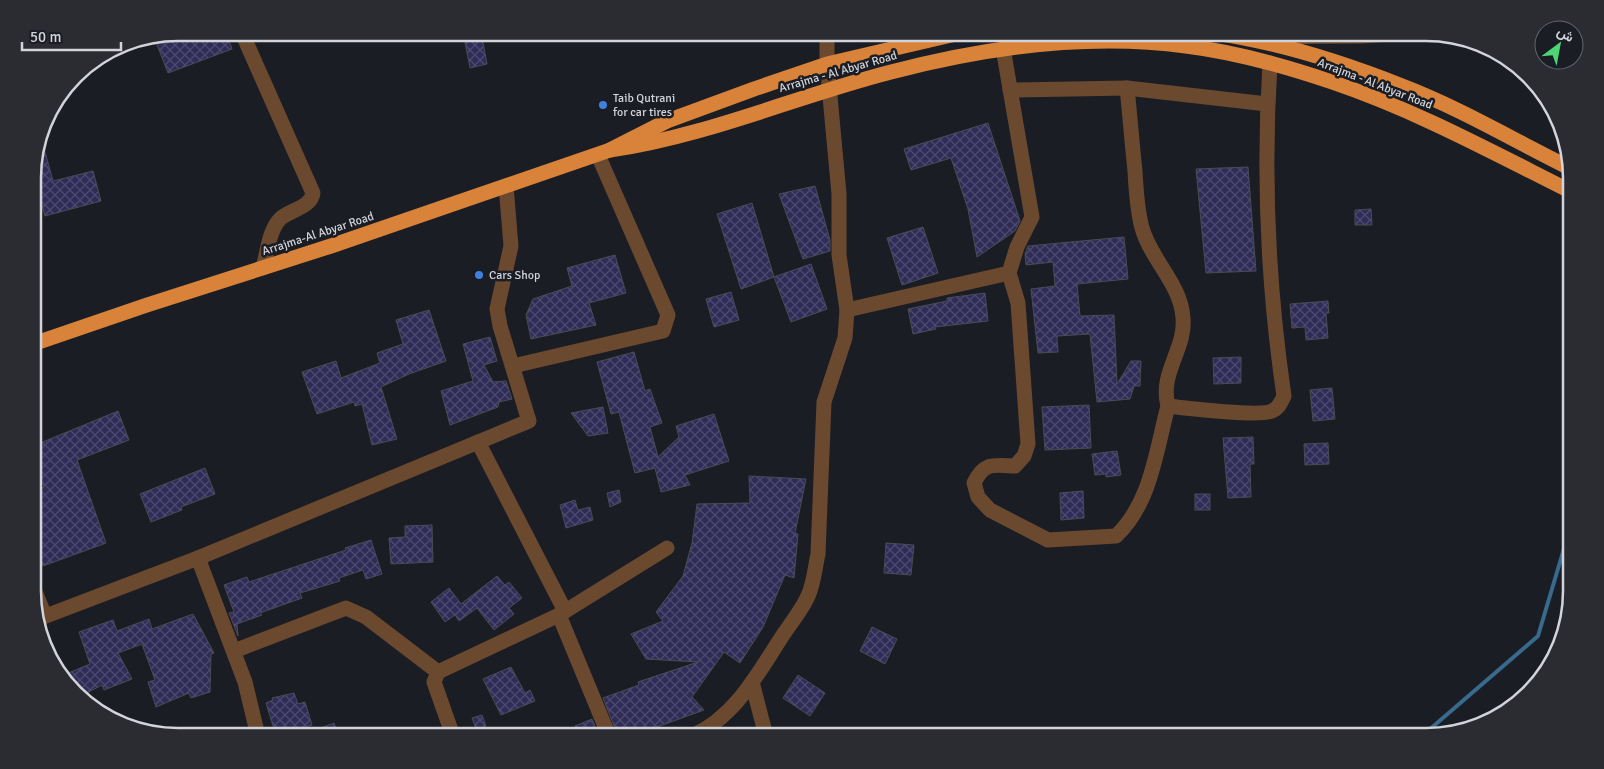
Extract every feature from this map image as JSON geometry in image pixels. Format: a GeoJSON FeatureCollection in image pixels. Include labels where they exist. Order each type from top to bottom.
{"type":"FeatureCollection","features":[{"type":"Feature","properties":{"kind":"highway","name":"Arrajma - Al Abyar Road"},"geometry":{"type":"LineString","coordinates":[[604,152],[667,121],[827,64],[923,41]]}},
{"type":"Feature","properties":{"kind":"highway","name":"Arrajma - Al Abyar Road"},"geometry":{"type":"LineString","coordinates":[[1258,41],[1352,68],[1404,86],[1562,164]]}},
{"type":"Feature","properties":{"kind":"highway","name":"Arrajma - Al Abyar Road"},"geometry":{"type":"LineString","coordinates":[[604,152],[665,140],[830,88],[893,71],[1003,48],[1092,42],[1150,43],[1219,51],[1270,63],[1333,82],[1386,102],[1449,130],[1563,187]]}},
{"type":"Feature","properties":{"kind":"highway","name":"Arrajma-Al Abyar Road"},"geometry":{"type":"LineString","coordinates":[[42,341],[604,152]]}},
{"type":"Feature","properties":{"kind":"street"},"geometry":{"type":"LineString","coordinates":[[246,41],[313,193],[310,202],[279,220],[263,268]]}},
{"type":"Feature","properties":{"kind":"street"},"geometry":{"type":"LineString","coordinates":[[711,728],[729,711],[752,682],[809,595],[818,554],[824,402],[845,338],[847,310],[839,255],[839,194],[827,64],[827,41]]}},
{"type":"Feature","properties":{"kind":"street"},"geometry":{"type":"LineString","coordinates":[[1003,48],[1032,217],[1017,247],[1009,273],[1018,302],[1028,444],[1024,456],[1015,466],[991,465],[980,470],[974,483],[978,497],[990,510],[1048,540],[1116,536],[1126,527],[1143,500],[1168,406],[1166,396],[1168,373],[1178,348],[1184,318],[1177,292],[1152,253],[1142,229],[1127,88]]}},
{"type":"Feature","properties":{"kind":"street"},"geometry":{"type":"LineString","coordinates":[[1168,406],[1222,411],[1271,412],[1280,406],[1284,396],[1270,263],[1267,104],[1270,63]]}},
{"type":"Feature","properties":{"kind":"street"},"geometry":{"type":"LineString","coordinates":[[1010,90],[1127,88],[1267,104]]}},
{"type":"Feature","properties":{"kind":"street"},"geometry":{"type":"LineString","coordinates":[[513,366],[663,331],[668,315],[604,152]]}},
{"type":"Feature","properties":{"kind":"street"},"geometry":{"type":"LineString","coordinates":[[44,617],[198,558],[529,421],[500,326],[497,309],[511,246],[506,186]]}},
{"type":"Feature","properties":{"kind":"street"},"geometry":{"type":"LineString","coordinates":[[847,310],[1009,273]]}},
{"type":"Feature","properties":{"kind":"street"},"geometry":{"type":"LineString","coordinates":[[478,442],[562,613],[606,728]]}},
{"type":"Feature","properties":{"kind":"street"},"geometry":{"type":"LineString","coordinates":[[450,728],[434,682],[438,672],[562,613],[667,548]]}},
{"type":"Feature","properties":{"kind":"street"},"geometry":{"type":"LineString","coordinates":[[198,558],[245,682],[256,728]]}},
{"type":"Feature","properties":{"kind":"street"},"geometry":{"type":"LineString","coordinates":[[234,651],[346,608],[366,617],[438,672]]}},
{"type":"Feature","properties":{"kind":"street"},"geometry":{"type":"LineString","coordinates":[[752,682],[764,728]]}},
{"type":"Feature","properties":{"kind":"building"},"geometry":{"type":"Polygon","coordinates":[[[229,41],[232,49],[168,73],[156,43],[229,41]]]}},
{"type":"Feature","properties":{"kind":"building"},"geometry":{"type":"Polygon","coordinates":[[[465,41],[483,41],[487,64],[470,68],[465,41]]]}},
{"type":"Feature","properties":{"kind":"building"},"geometry":{"type":"Polygon","coordinates":[[[988,123],[1020,221],[1015,231],[977,257],[968,209],[951,158],[911,170],[904,149],[988,123]]]}},
{"type":"Feature","properties":{"kind":"building"},"geometry":{"type":"Polygon","coordinates":[[[44,150],[53,181],[93,171],[101,201],[45,216],[42,205],[42,161],[44,150]]]}},
{"type":"Feature","properties":{"kind":"building"},"geometry":{"type":"Polygon","coordinates":[[[1248,167],[1256,271],[1206,273],[1196,169],[1248,167]]]}},
{"type":"Feature","properties":{"kind":"building"},"geometry":{"type":"Polygon","coordinates":[[[815,186],[830,240],[830,251],[803,259],[779,194],[815,186]]]}},
{"type":"Feature","properties":{"kind":"building"},"geometry":{"type":"Polygon","coordinates":[[[752,203],[774,277],[741,289],[717,214],[752,203]]]}},
{"type":"Feature","properties":{"kind":"building"},"geometry":{"type":"Polygon","coordinates":[[[1371,209],[1372,225],[1355,225],[1355,210],[1371,209]]]}},
{"type":"Feature","properties":{"kind":"building"},"geometry":{"type":"Polygon","coordinates":[[[923,227],[938,273],[902,285],[887,238],[923,227]]]}},
{"type":"Feature","properties":{"kind":"building"},"geometry":{"type":"Polygon","coordinates":[[[1124,237],[1128,279],[1077,284],[1080,316],[1114,315],[1117,384],[1131,361],[1141,361],[1140,386],[1134,386],[1130,399],[1097,402],[1090,334],[1057,336],[1058,352],[1038,353],[1031,289],[1055,286],[1053,262],[1026,265],[1025,254],[1028,246],[1124,237]]]}},
{"type":"Feature","properties":{"kind":"building"},"geometry":{"type":"Polygon","coordinates":[[[615,255],[626,293],[589,303],[596,325],[531,339],[526,315],[533,299],[572,286],[567,268],[615,255]]]}},
{"type":"Feature","properties":{"kind":"building"},"geometry":{"type":"Polygon","coordinates":[[[811,264],[827,309],[791,322],[774,277],[811,264]]]}},
{"type":"Feature","properties":{"kind":"building"},"geometry":{"type":"Polygon","coordinates":[[[731,292],[739,320],[714,327],[706,299],[731,292]]]}},
{"type":"Feature","properties":{"kind":"building"},"geometry":{"type":"Polygon","coordinates":[[[985,293],[988,321],[935,327],[936,329],[913,334],[908,309],[947,301],[947,298],[985,293]]]}},
{"type":"Feature","properties":{"kind":"building"},"geometry":{"type":"Polygon","coordinates":[[[1328,301],[1329,313],[1326,313],[1328,338],[1306,340],[1305,327],[1292,328],[1290,304],[1328,301]]]}},
{"type":"Feature","properties":{"kind":"building"},"geometry":{"type":"Polygon","coordinates":[[[429,310],[446,361],[409,374],[381,387],[397,439],[372,445],[362,404],[355,406],[354,402],[317,414],[302,372],[336,361],[341,378],[380,363],[377,353],[403,344],[396,320],[429,310]]]}},
{"type":"Feature","properties":{"kind":"building"},"geometry":{"type":"Polygon","coordinates":[[[490,337],[497,361],[484,365],[493,382],[506,381],[512,399],[499,402],[498,407],[450,425],[441,391],[473,381],[463,344],[490,337]]]}},
{"type":"Feature","properties":{"kind":"building"},"geometry":{"type":"Polygon","coordinates":[[[634,352],[645,391],[650,389],[662,423],[650,427],[658,457],[679,437],[676,426],[714,414],[729,461],[685,475],[690,485],[661,492],[655,468],[635,473],[619,412],[611,414],[597,362],[634,352]]]}},
{"type":"Feature","properties":{"kind":"building"},"geometry":{"type":"Polygon","coordinates":[[[1241,357],[1241,383],[1214,384],[1213,358],[1241,357]]]}},
{"type":"Feature","properties":{"kind":"building"},"geometry":{"type":"Polygon","coordinates":[[[1332,388],[1335,419],[1313,421],[1310,390],[1332,388]]]}},
{"type":"Feature","properties":{"kind":"building"},"geometry":{"type":"Polygon","coordinates":[[[1089,405],[1091,448],[1045,450],[1042,407],[1089,405]]]}},
{"type":"Feature","properties":{"kind":"building"},"geometry":{"type":"Polygon","coordinates":[[[603,407],[608,433],[588,436],[571,413],[603,407]]]}},
{"type":"Feature","properties":{"kind":"building"},"geometry":{"type":"Polygon","coordinates":[[[118,411],[129,440],[77,460],[106,543],[43,566],[41,561],[41,488],[44,487],[41,480],[41,443],[118,411]]]}},
{"type":"Feature","properties":{"kind":"building"},"geometry":{"type":"Polygon","coordinates":[[[1253,437],[1254,464],[1250,464],[1251,497],[1228,498],[1223,438],[1253,437]]]}},
{"type":"Feature","properties":{"kind":"building"},"geometry":{"type":"Polygon","coordinates":[[[1328,443],[1329,464],[1305,465],[1304,444],[1328,443]]]}},
{"type":"Feature","properties":{"kind":"building"},"geometry":{"type":"Polygon","coordinates":[[[1117,451],[1121,475],[1106,477],[1106,474],[1095,475],[1092,454],[1117,451]]]}},
{"type":"Feature","properties":{"kind":"building"},"geometry":{"type":"Polygon","coordinates":[[[205,468],[215,494],[181,507],[182,510],[151,522],[140,494],[205,468]]]}},
{"type":"Feature","properties":{"kind":"building"},"geometry":{"type":"Polygon","coordinates":[[[749,476],[806,479],[795,533],[798,534],[794,578],[785,575],[763,627],[740,663],[724,652],[692,697],[704,710],[655,728],[615,728],[603,698],[639,685],[638,682],[698,662],[646,659],[631,634],[663,621],[656,612],[683,576],[692,543],[697,504],[750,503],[749,476]]]}},
{"type":"Feature","properties":{"kind":"building"},"geometry":{"type":"Polygon","coordinates":[[[619,490],[621,502],[610,507],[607,493],[619,490]]]}},
{"type":"Feature","properties":{"kind":"building"},"geometry":{"type":"Polygon","coordinates":[[[1083,491],[1084,518],[1061,520],[1060,493],[1083,491]]]}},
{"type":"Feature","properties":{"kind":"building"},"geometry":{"type":"Polygon","coordinates":[[[1195,494],[1210,494],[1210,510],[1195,510],[1195,494]]]}},
{"type":"Feature","properties":{"kind":"building"},"geometry":{"type":"Polygon","coordinates":[[[575,500],[578,510],[590,507],[593,520],[566,528],[560,505],[575,500]]]}},
{"type":"Feature","properties":{"kind":"building"},"geometry":{"type":"Polygon","coordinates":[[[432,525],[433,562],[391,564],[389,538],[405,537],[405,526],[432,525]]]}},
{"type":"Feature","properties":{"kind":"building"},"geometry":{"type":"Polygon","coordinates":[[[371,540],[382,574],[366,579],[363,570],[339,578],[340,581],[300,593],[302,598],[260,613],[262,615],[237,624],[238,636],[229,613],[234,612],[224,585],[247,577],[249,582],[371,540]]]}},
{"type":"Feature","properties":{"kind":"building"},"geometry":{"type":"Polygon","coordinates":[[[886,543],[914,545],[911,575],[884,573],[886,543]]]}},
{"type":"Feature","properties":{"kind":"building"},"geometry":{"type":"Polygon","coordinates":[[[497,576],[505,585],[509,582],[522,598],[509,608],[514,614],[494,630],[477,608],[459,621],[455,615],[445,622],[431,602],[449,588],[461,604],[497,576]]]}},
{"type":"Feature","properties":{"kind":"building"},"geometry":{"type":"Polygon","coordinates":[[[193,614],[214,653],[211,654],[210,692],[191,698],[189,693],[156,707],[148,682],[155,680],[142,644],[118,653],[132,679],[104,690],[102,685],[87,693],[69,673],[90,664],[79,632],[113,620],[117,631],[149,619],[152,629],[193,614]]]}},
{"type":"Feature","properties":{"kind":"building"},"geometry":{"type":"Polygon","coordinates":[[[872,627],[897,639],[885,664],[860,651],[872,627]]]}},
{"type":"Feature","properties":{"kind":"building"},"geometry":{"type":"Polygon","coordinates":[[[511,667],[525,693],[530,690],[535,701],[501,715],[483,679],[511,667]]]}},
{"type":"Feature","properties":{"kind":"building"},"geometry":{"type":"Polygon","coordinates":[[[798,675],[825,693],[810,716],[783,698],[798,675]]]}},
{"type":"Feature","properties":{"kind":"building"},"geometry":{"type":"Polygon","coordinates":[[[294,693],[298,704],[305,702],[312,725],[303,728],[274,728],[266,703],[273,700],[272,698],[294,693]]]}},
{"type":"Feature","properties":{"kind":"building"},"geometry":{"type":"Polygon","coordinates":[[[482,715],[486,726],[476,728],[472,718],[482,715]]]}},
{"type":"Feature","properties":{"kind":"building"},"geometry":{"type":"Polygon","coordinates":[[[592,719],[596,728],[576,728],[575,726],[592,719]]]}},
{"type":"Feature","properties":{"kind":"building"},"geometry":{"type":"Polygon","coordinates":[[[334,723],[336,728],[321,728],[334,723]]]}},
{"type":"Feature","properties":{"kind":"waterway"},"geometry":{"type":"LineString","coordinates":[[1432,727],[1538,636],[1563,552]]}},
{"type":"Feature","properties":{"kind":"place","name":"Taib Qutrani for car tires"},"geometry":{"type":"Point","coordinates":[603,105]}},
{"type":"Feature","properties":{"kind":"place","name":"Cars Shop"},"geometry":{"type":"Point","coordinates":[479,275]}}]}
